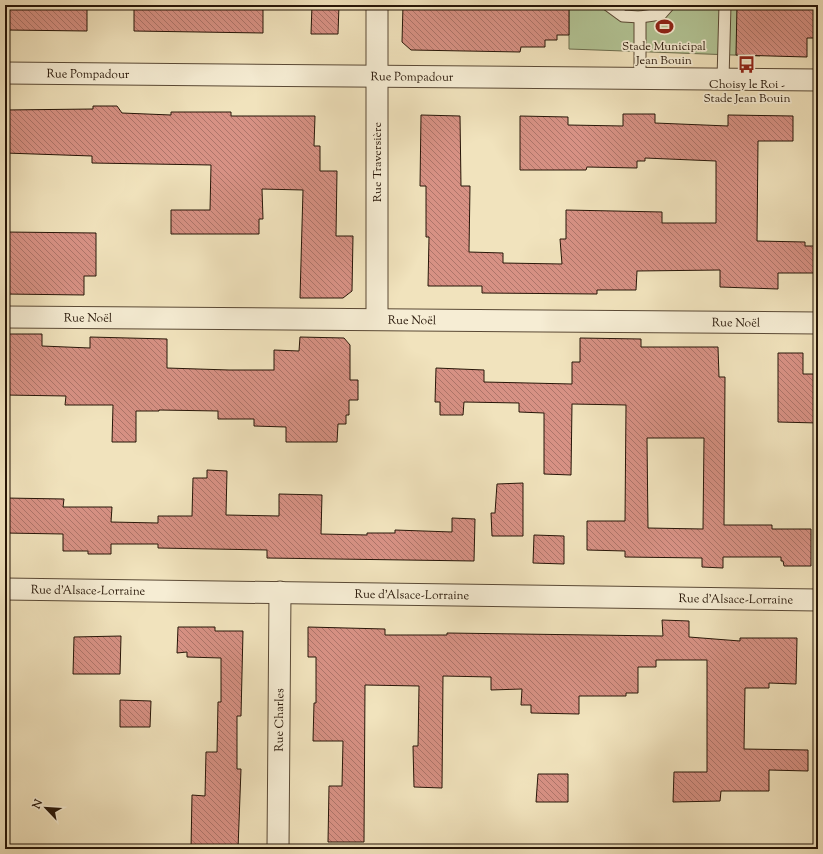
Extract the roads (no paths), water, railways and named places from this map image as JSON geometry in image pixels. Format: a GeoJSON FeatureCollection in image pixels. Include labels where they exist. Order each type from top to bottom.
{"type":"FeatureCollection","features":[{"type":"Feature","properties":{"kind":"street","name":"Rue Traversière"},"geometry":{"type":"LineString","coordinates":[[377,5],[377,318]]}},
{"type":"Feature","properties":{"kind":"street","name":"Rue Pompadour"},"geometry":{"type":"LineString","coordinates":[[5,73],[818,80]]}},
{"type":"Feature","properties":{"kind":"street","name":"Rue Noël"},"geometry":{"type":"LineString","coordinates":[[5,317],[377,318],[818,323]]}},
{"type":"Feature","properties":{"kind":"street","name":"Rue d'Alsace-Lorraine"},"geometry":{"type":"LineString","coordinates":[[5,589],[818,600]]}},
{"type":"Feature","properties":{"kind":"street","name":"Rue Charles"},"geometry":{"type":"LineString","coordinates":[[278,849],[280,592]]}},
{"type":"Feature","properties":{"kind":"lane"},"geometry":{"type":"LineString","coordinates":[[608,5],[623,16],[640,17],[661,14],[669,5]]}},
{"type":"Feature","properties":{"kind":"lane"},"geometry":{"type":"LineString","coordinates":[[723,79],[725,5]]}},
{"type":"Feature","properties":{"kind":"lane"},"geometry":{"type":"LineString","coordinates":[[640,17],[640,78]]}},
{"type":"Feature","properties":{"kind":"place","name":"Stade Municipal Jean Bouin"},"geometry":{"type":"Point","coordinates":[664,27]}},
{"type":"Feature","properties":{"kind":"place","name":"Choisy le Roi - Stade Jean Bouin"},"geometry":{"type":"Point","coordinates":[747,65]}}]}
